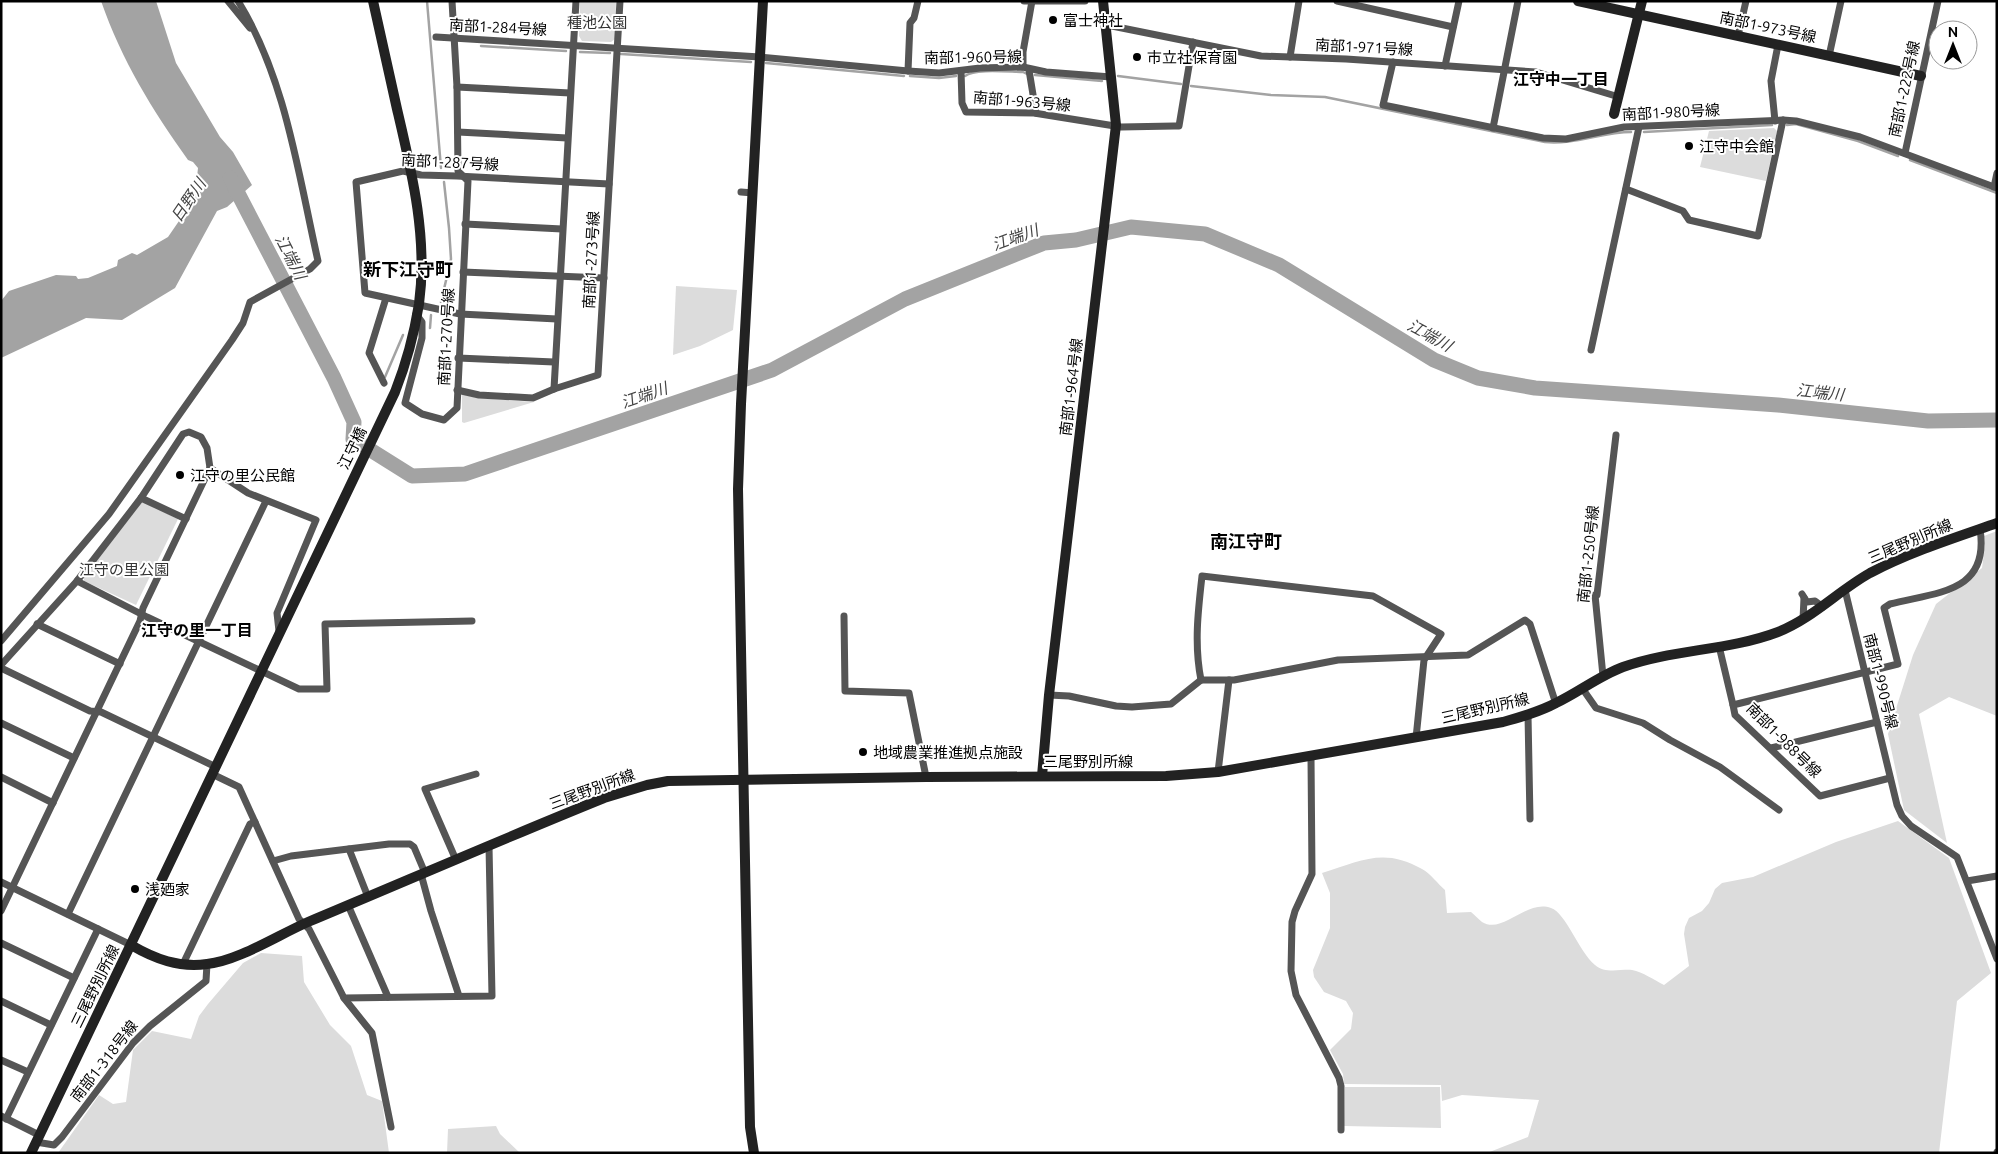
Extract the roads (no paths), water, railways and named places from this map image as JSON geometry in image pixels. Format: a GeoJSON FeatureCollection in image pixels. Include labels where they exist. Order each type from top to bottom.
{"type":"FeatureCollection","features":[{"type":"Feature","properties":{"kind":"street"},"geometry":{"type":"LineString","coordinates":[[1,641],[114,506],[232,340],[243,323],[250,302],[310,269],[318,261],[284,106],[265,54],[254,34],[228,1]]}},
{"type":"Feature","properties":{"kind":"street"},"geometry":{"type":"LineString","coordinates":[[238,1],[250,20],[254,34]]}},
{"type":"Feature","properties":{"kind":"street","name":"江守橋"},"geometry":{"type":"LineString","coordinates":[[131,945],[395,392],[408,356],[418,309],[421,240],[412,173],[373,1]]}},
{"type":"Feature","properties":{"kind":"street","name":"南部1-270号線"},"geometry":{"type":"LineString","coordinates":[[418,309],[422,322],[422,338],[405,403],[422,414],[444,420],[456,408],[468,181],[458,171],[457,87],[452,1]]}},
{"type":"Feature","properties":{"kind":"street"},"geometry":{"type":"LineString","coordinates":[[554,389],[554,362],[576,1]]}},
{"type":"Feature","properties":{"kind":"street","name":"南部1-273号線"},"geometry":{"type":"LineString","coordinates":[[457,390],[479,395],[534,398],[554,389],[598,375],[620,1]]}},
{"type":"Feature","properties":{"kind":"street"},"geometry":{"type":"LineString","coordinates":[[754,1153],[750,1126],[738,489],[763,1]]}},
{"type":"Feature","properties":{"kind":"street","name":"南部1-960号線"},"geometry":{"type":"LineString","coordinates":[[918,1],[914,18],[910,23],[908,71],[939,74],[980,68],[1026,69],[1111,77]]}},
{"type":"Feature","properties":{"kind":"street"},"geometry":{"type":"LineString","coordinates":[[1036,113],[1023,52],[1029,2],[1085,1]]}},
{"type":"Feature","properties":{"kind":"street","name":"南部1-964号線"},"geometry":{"type":"LineString","coordinates":[[1042,776],[1049,695],[1116,125],[1103,1]]}},
{"type":"Feature","properties":{"kind":"street"},"geometry":{"type":"LineString","coordinates":[[1290,57],[1299,1]]}},
{"type":"Feature","properties":{"kind":"street"},"geometry":{"type":"LineString","coordinates":[[1337,1],[1362,4],[1453,27]]}},
{"type":"Feature","properties":{"kind":"street"},"geometry":{"type":"LineString","coordinates":[[1445,66],[1459,1]]}},
{"type":"Feature","properties":{"kind":"street"},"geometry":{"type":"LineString","coordinates":[[1494,128],[1518,1]]}},
{"type":"Feature","properties":{"kind":"street","name":"南部1-973号線"},"geometry":{"type":"LineString","coordinates":[[1578,1],[1921,76]]}},
{"type":"Feature","properties":{"kind":"street"},"geometry":{"type":"LineString","coordinates":[[1611,129],[1642,1]]}},
{"type":"Feature","properties":{"kind":"street"},"geometry":{"type":"LineString","coordinates":[[1738,36],[1746,1]]}},
{"type":"Feature","properties":{"kind":"street"},"geometry":{"type":"LineString","coordinates":[[1829,56],[1841,1]]}},
{"type":"Feature","properties":{"kind":"street","name":"南部1-222号線"},"geometry":{"type":"LineString","coordinates":[[1904,153],[1938,1]]}},
{"type":"Feature","properties":{"kind":"street","name":"南部1-971号線"},"geometry":{"type":"LineString","coordinates":[[1107,25],[1261,56],[1393,62],[1536,72],[1619,98]]}},
{"type":"Feature","properties":{"kind":"street","name":"南部1-284号線"},"geometry":{"type":"LineString","coordinates":[[436,37],[760,57],[908,71]]}},
{"type":"Feature","properties":{"kind":"street","name":"南部1-963号線"},"geometry":{"type":"LineString","coordinates":[[961,71],[962,103],[966,112],[1036,113],[1121,127],[1179,126],[1193,42]]}},
{"type":"Feature","properties":{"kind":"street"},"geometry":{"type":"LineString","coordinates":[[1775,121],[1771,81],[1778,45]]}},
{"type":"Feature","properties":{"kind":"street","name":"南部1-980号線"},"geometry":{"type":"LineString","coordinates":[[1393,62],[1383,105],[1543,138],[1566,139],[1611,129],[1784,120],[1796,121],[1860,137],[1995,187]]}},
{"type":"Feature","properties":{"kind":"street"},"geometry":{"type":"LineString","coordinates":[[457,87],[570,93]]}},
{"type":"Feature","properties":{"kind":"street"},"geometry":{"type":"LineString","coordinates":[[1626,189],[1683,211],[1689,220],[1758,236],[1784,120]]}},
{"type":"Feature","properties":{"kind":"street"},"geometry":{"type":"LineString","coordinates":[[1591,350],[1639,127]]}},
{"type":"Feature","properties":{"kind":"street"},"geometry":{"type":"LineString","coordinates":[[458,132],[568,138]]}},
{"type":"Feature","properties":{"kind":"street","name":"南部1-287号線"},"geometry":{"type":"LineString","coordinates":[[557,319],[460,314],[418,309],[365,292],[356,182],[402,171],[420,175],[609,184]]}},
{"type":"Feature","properties":{"kind":"street"},"geometry":{"type":"LineString","coordinates":[[1995,187],[1997,173]]}},
{"type":"Feature","properties":{"kind":"street"},"geometry":{"type":"LineString","coordinates":[[741,192],[753,193]]}},
{"type":"Feature","properties":{"kind":"street"},"geometry":{"type":"LineString","coordinates":[[465,224],[562,229]]}},
{"type":"Feature","properties":{"kind":"street"},"geometry":{"type":"LineString","coordinates":[[463,272],[604,278]]}},
{"type":"Feature","properties":{"kind":"street"},"geometry":{"type":"LineString","coordinates":[[384,383],[369,353],[386,298]]}},
{"type":"Feature","properties":{"kind":"street"},"geometry":{"type":"LineString","coordinates":[[458,358],[554,362]]}},
{"type":"Feature","properties":{"kind":"street"},"geometry":{"type":"LineString","coordinates":[[1,911],[96,712],[120,664],[210,468],[207,448],[201,437],[189,432],[183,434],[141,498],[77,581],[1,666],[90,712],[96,712],[100,712],[153,737],[239,787],[299,920],[309,929],[344,998],[372,1033],[391,1126]]}},
{"type":"Feature","properties":{"kind":"street","name":"南部1-250号線"},"geometry":{"type":"LineString","coordinates":[[1603,676],[1595,595],[1597,595],[1616,435]]}},
{"type":"Feature","properties":{"kind":"street"},"geometry":{"type":"LineString","coordinates":[[210,468],[248,493],[316,520],[277,613],[280,635]]}},
{"type":"Feature","properties":{"kind":"street"},"geometry":{"type":"LineString","coordinates":[[141,498],[186,518]]}},
{"type":"Feature","properties":{"kind":"street"},"geometry":{"type":"LineString","coordinates":[[68,914],[266,501]]}},
{"type":"Feature","properties":{"kind":"street","name":"三尾野別所線"},"geometry":{"type":"LineString","coordinates":[[31,1153],[131,945],[152,957],[183,964],[207,964],[239,954],[348,905],[595,801],[629,790],[668,781],[1166,776],[1218,772],[1503,722],[1556,704],[1603,676],[1645,660],[1762,637],[1803,620],[1869,574],[1897,560],[1997,522]]}},
{"type":"Feature","properties":{"kind":"street","name":"南部1-988号線"},"geometry":{"type":"LineString","coordinates":[[1890,778],[1820,796],[1735,715],[1733,705],[1898,664],[1884,608],[1890,604],[1962,584],[1974,573],[1979,561],[1980,529]]}},
{"type":"Feature","properties":{"kind":"street"},"geometry":{"type":"LineString","coordinates":[[1201,680],[1196,628],[1202,576],[1372,596],[1441,634],[1425,657],[1416,738]]}},
{"type":"Feature","properties":{"kind":"street"},"geometry":{"type":"LineString","coordinates":[[77,581],[299,689],[327,689],[325,624],[472,621]]}},
{"type":"Feature","properties":{"kind":"street","name":"南部1-990号線"},"geometry":{"type":"LineString","coordinates":[[1845,590],[1890,778],[1902,816],[1912,826],[1956,857],[1997,959]]}},
{"type":"Feature","properties":{"kind":"street"},"geometry":{"type":"LineString","coordinates":[[1803,620],[1803,596],[1807,602],[1815,601],[1823,607]]}},
{"type":"Feature","properties":{"kind":"street"},"geometry":{"type":"LineString","coordinates":[[844,616],[845,691],[909,693],[926,777]]}},
{"type":"Feature","properties":{"kind":"street"},"geometry":{"type":"LineString","coordinates":[[1049,695],[1069,696],[1116,706],[1132,707],[1171,704],[1201,680],[1229,680],[1338,660],[1468,655],[1525,620],[1530,624],[1556,704]]}},
{"type":"Feature","properties":{"kind":"street"},"geometry":{"type":"LineString","coordinates":[[37,624],[120,664]]}},
{"type":"Feature","properties":{"kind":"street"},"geometry":{"type":"LineString","coordinates":[[1719,646],[1733,705]]}},
{"type":"Feature","properties":{"kind":"street"},"geometry":{"type":"LineString","coordinates":[[1218,772],[1229,680]]}},
{"type":"Feature","properties":{"kind":"street"},"geometry":{"type":"LineString","coordinates":[[1582,688],[1596,708],[1644,723],[1670,740],[1720,767],[1780,810]]}},
{"type":"Feature","properties":{"kind":"street"},"geometry":{"type":"LineString","coordinates":[[1528,715],[1530,819]]}},
{"type":"Feature","properties":{"kind":"street"},"geometry":{"type":"LineString","coordinates":[[1771,748],[1877,722]]}},
{"type":"Feature","properties":{"kind":"street"},"geometry":{"type":"LineString","coordinates":[[1,723],[74,758]]}},
{"type":"Feature","properties":{"kind":"street"},"geometry":{"type":"LineString","coordinates":[[1311,757],[1313,865],[1312,874],[1295,910],[1292,922],[1291,971],[1296,995],[1339,1078],[1341,1086],[1341,1130]]}},
{"type":"Feature","properties":{"kind":"street"},"geometry":{"type":"LineString","coordinates":[[456,860],[424,789],[476,774]]}},
{"type":"Feature","properties":{"kind":"street"},"geometry":{"type":"LineString","coordinates":[[1,777],[53,803]]}},
{"type":"Feature","properties":{"kind":"street"},"geometry":{"type":"LineString","coordinates":[[183,964],[250,824],[255,822]]}},
{"type":"Feature","properties":{"kind":"street"},"geometry":{"type":"LineString","coordinates":[[273,861],[291,856],[389,844],[410,844],[414,847],[423,874],[431,911],[459,996]]}},
{"type":"Feature","properties":{"kind":"street"},"geometry":{"type":"LineString","coordinates":[[344,998],[492,996],[490,846]]}},
{"type":"Feature","properties":{"kind":"street"},"geometry":{"type":"LineString","coordinates":[[349,849],[368,897]]}},
{"type":"Feature","properties":{"kind":"street"},"geometry":{"type":"LineString","coordinates":[[1967,881],[1997,876]]}},
{"type":"Feature","properties":{"kind":"street"},"geometry":{"type":"LineString","coordinates":[[1,882],[131,945]]}},
{"type":"Feature","properties":{"kind":"street"},"geometry":{"type":"LineString","coordinates":[[348,905],[388,997]]}},
{"type":"Feature","properties":{"kind":"street"},"geometry":{"type":"LineString","coordinates":[[38,1138],[4,1117],[98,929]]}},
{"type":"Feature","properties":{"kind":"street"},"geometry":{"type":"LineString","coordinates":[[1988,936],[1997,935]]}},
{"type":"Feature","properties":{"kind":"street"},"geometry":{"type":"LineString","coordinates":[[1,944],[74,978]]}},
{"type":"Feature","properties":{"kind":"street","name":"南部1-318号線"},"geometry":{"type":"LineString","coordinates":[[38,1138],[54,1145],[62,1137],[133,1043],[150,1026],[206,981],[207,964]]}},
{"type":"Feature","properties":{"kind":"street"},"geometry":{"type":"LineString","coordinates":[[1,1001],[51,1025]]}},
{"type":"Feature","properties":{"kind":"street"},"geometry":{"type":"LineString","coordinates":[[1,1060],[28,1072]]}},
{"type":"Feature","properties":{"kind":"water","name":"日野川"},"geometry":{"type":"Polygon","coordinates":[[[101,1],[156,1],[176,63],[220,137],[233,152],[252,185],[227,207],[217,211],[175,288],[122,320],[86,318],[1,358],[1,301],[9,291],[56,275],[76,276],[78,279],[88,278],[117,266],[118,260],[132,253],[137,255],[168,237],[179,221],[181,205],[196,186],[198,168],[193,162],[188,160],[138,84],[118,44],[101,1]]]}},
{"type":"Feature","properties":{"kind":"waterway"},"geometry":{"type":"LineString","coordinates":[[427,1],[441,168]]}},
{"type":"Feature","properties":{"kind":"waterway"},"geometry":{"type":"LineString","coordinates":[[481,46],[566,51]]}},
{"type":"Feature","properties":{"kind":"waterway"},"geometry":{"type":"LineString","coordinates":[[580,52],[610,53]]}},
{"type":"Feature","properties":{"kind":"waterway"},"geometry":{"type":"LineString","coordinates":[[621,54],[751,62]]}},
{"type":"Feature","properties":{"kind":"waterway"},"geometry":{"type":"LineString","coordinates":[[766,63],[904,76]]}},
{"type":"Feature","properties":{"kind":"waterway"},"geometry":{"type":"LineString","coordinates":[[965,76],[984,71],[1023,72],[1027,74]]}},
{"type":"Feature","properties":{"kind":"waterway"},"geometry":{"type":"LineString","coordinates":[[1035,75],[1102,81]]}},
{"type":"Feature","properties":{"kind":"waterway"},"geometry":{"type":"LineString","coordinates":[[910,76],[939,78],[956,76]]}},
{"type":"Feature","properties":{"kind":"waterway"},"geometry":{"type":"LineString","coordinates":[[1118,76],[1181,84]]}},
{"type":"Feature","properties":{"kind":"waterway"},"geometry":{"type":"LineString","coordinates":[[1191,86],[1271,95],[1325,97],[1545,142],[1567,142],[1631,132]]}},
{"type":"Feature","properties":{"kind":"waterway"},"geometry":{"type":"LineString","coordinates":[[1787,125],[1796,124],[1858,141],[1898,156]]}},
{"type":"Feature","properties":{"kind":"waterway"},"geometry":{"type":"LineString","coordinates":[[1644,132],[1772,125]]}},
{"type":"Feature","properties":{"kind":"waterway"},"geometry":{"type":"LineString","coordinates":[[1910,160],[1997,193]]}},
{"type":"Feature","properties":{"kind":"waterway","name":"江端川"},"geometry":{"type":"LineString","coordinates":[[230,178],[334,378],[354,422],[353,439],[412,476],[465,474],[772,370],[905,299],[1044,243],[1076,240],[1131,227],[1205,234],[1279,265],[1434,360],[1478,378],[1535,388],[1778,405],[1928,421],[1997,420]]}},
{"type":"Feature","properties":{"kind":"waterway"},"geometry":{"type":"LineString","coordinates":[[441,302],[451,259],[444,182]]}},
{"type":"Feature","properties":{"kind":"waterway"},"geometry":{"type":"LineString","coordinates":[[430,328],[431,315]]}},
{"type":"Feature","properties":{"kind":"waterway"},"geometry":{"type":"LineString","coordinates":[[385,377],[403,335]]}},
{"type":"Feature","properties":{"kind":"place","name":"富士神社"},"geometry":{"type":"Point","coordinates":[1053,20]}},
{"type":"Feature","properties":{"kind":"place","name":"市立社保育園"},"geometry":{"type":"Point","coordinates":[1137,57]}},
{"type":"Feature","properties":{"kind":"place","name":"江守中会館"},"geometry":{"type":"Point","coordinates":[1689,146]}},
{"type":"Feature","properties":{"kind":"place","name":"江守の里公民館"},"geometry":{"type":"Point","coordinates":[180,475]}},
{"type":"Feature","properties":{"kind":"place","name":"地域農業推進拠点施設"},"geometry":{"type":"Point","coordinates":[863,752]}},
{"type":"Feature","properties":{"kind":"place","name":"浅廼家"},"geometry":{"type":"Point","coordinates":[135,889]}},
{"type":"Feature","properties":{"kind":"district","name":"江守中一丁目"},"geometry":{"type":"Point","coordinates":[1561,79]}},
{"type":"Feature","properties":{"kind":"district","name":"新下江守町"},"geometry":{"type":"Point","coordinates":[408,269]}},
{"type":"Feature","properties":{"kind":"district","name":"南江守町"},"geometry":{"type":"Point","coordinates":[1246,541]}},
{"type":"Feature","properties":{"kind":"district","name":"江守の里一丁目"},"geometry":{"type":"Point","coordinates":[197,630]}},
{"type":"Feature","properties":{"kind":"park label","name":"種池公園"},"geometry":{"type":"Point","coordinates":[597,22]}},
{"type":"Feature","properties":{"kind":"park label","name":"江守の里公園"},"geometry":{"type":"Point","coordinates":[124,569]}}]}
